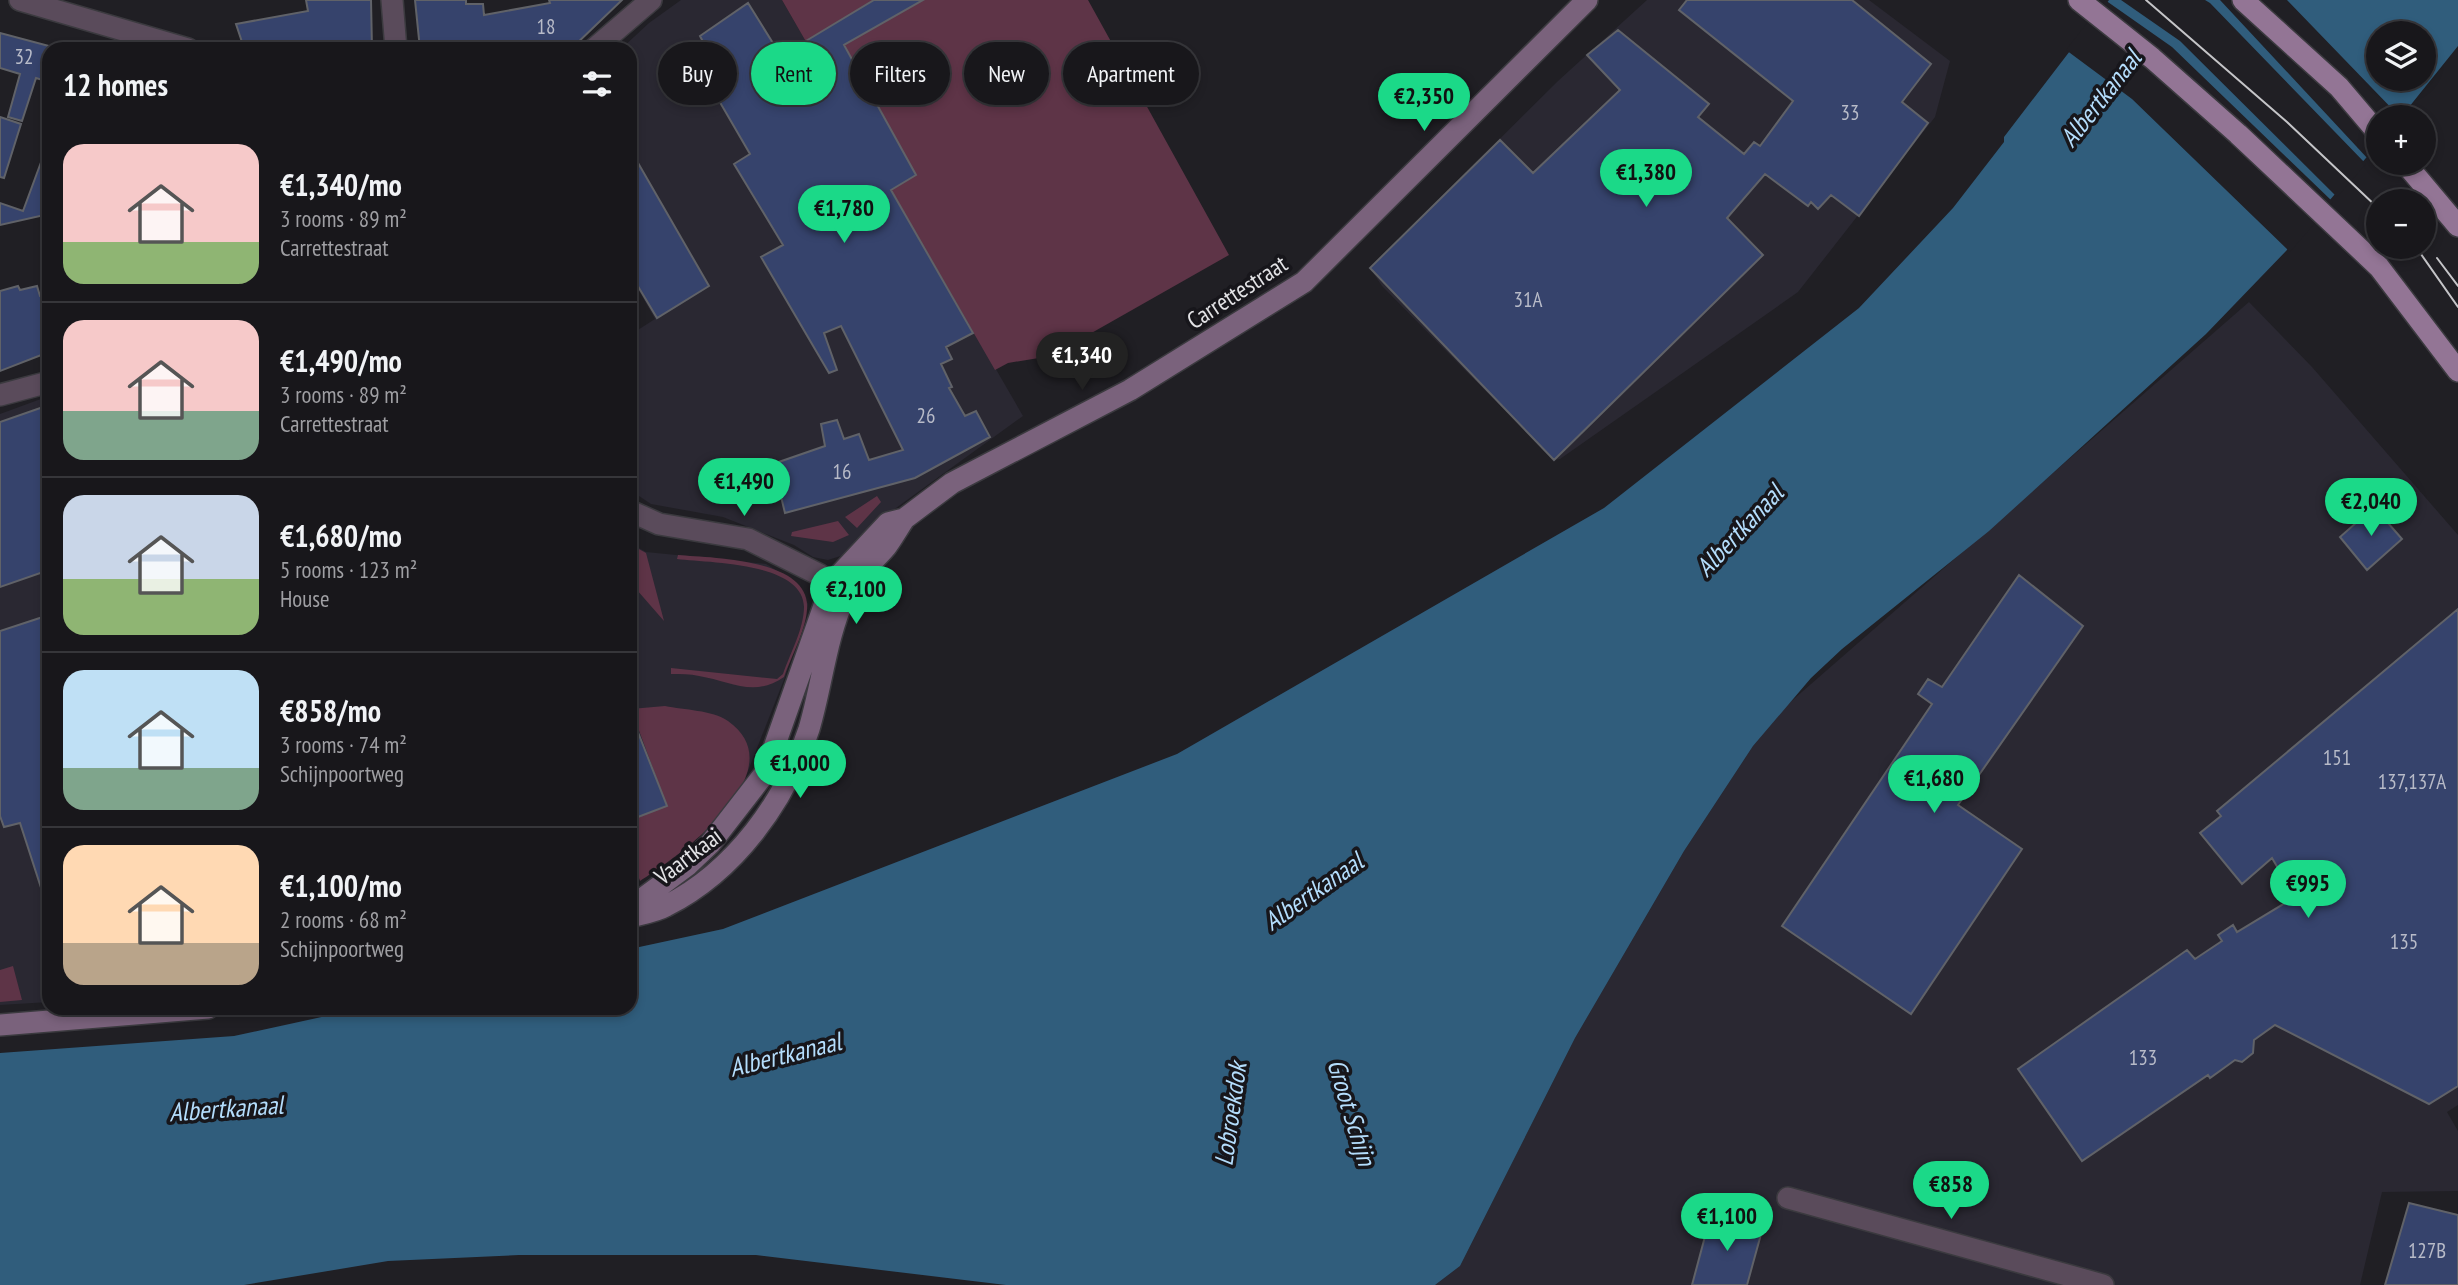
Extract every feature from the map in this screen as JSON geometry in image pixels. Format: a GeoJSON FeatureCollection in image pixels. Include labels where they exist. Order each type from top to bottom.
{"type":"FeatureCollection","features":[{"type":"Feature","properties":{"kind":"main road"},"geometry":{"type":"LineString","coordinates":[[2079,0],[2152,58],[2238,134],[2379,267],[2458,371]]}},
{"type":"Feature","properties":{"kind":"main road"},"geometry":{"type":"LineString","coordinates":[[2243,0],[2339,87],[2366,118]]}},
{"type":"Feature","properties":{"kind":"main road"},"geometry":{"type":"LineString","coordinates":[[2415,175],[2458,226]]}},
{"type":"Feature","properties":{"kind":"street"},"geometry":{"type":"LineString","coordinates":[[20,0],[164,42]]}},
{"type":"Feature","properties":{"kind":"street"},"geometry":{"type":"LineString","coordinates":[[392,0],[395,42]]}},
{"type":"Feature","properties":{"kind":"street"},"geometry":{"type":"LineString","coordinates":[[602,42],[650,0]]}},
{"type":"Feature","properties":{"kind":"street","name":"Carrettestraat"},"geometry":{"type":"LineString","coordinates":[[904,519],[952,483],[1130,390],[1304,282],[1587,0]]}},
{"type":"Feature","properties":{"kind":"street"},"geometry":{"type":"LineString","coordinates":[[0,395],[42,384]]}},
{"type":"Feature","properties":{"kind":"street"},"geometry":{"type":"LineString","coordinates":[[637,514],[659,524],[748,539],[839,588]]}},
{"type":"Feature","properties":{"kind":"street","name":"Vaartkaai"},"geometry":{"type":"LineString","coordinates":[[637,903],[688,865],[710,844],[765,773],[839,588],[888,545],[904,519]]}},
{"type":"Feature","properties":{"kind":"street","name":"Vaartkaai"},"geometry":{"type":"LineString","coordinates":[[637,915],[664,907],[711,877],[745,845],[783,788],[808,730],[831,636],[839,588]]}},
{"type":"Feature","properties":{"kind":"street"},"geometry":{"type":"LineString","coordinates":[[0,1025],[122,1015]]}},
{"type":"Feature","properties":{"kind":"street"},"geometry":{"type":"LineString","coordinates":[[1788,1198],[2104,1285]]}},
{"type":"Feature","properties":{"kind":"shaded area"},"geometry":{"type":"Polygon","coordinates":[[[681,0],[782,0],[806,42],[751,42],[751,105],[836,105],[836,93],[1023,416],[896,508],[850,553],[828,560],[813,557],[794,545],[723,517],[651,504],[637,495],[637,331],[655,319],[637,287],[637,42],[629,42],[681,0]]]}},
{"type":"Feature","properties":{"kind":"shaded area"},"geometry":{"type":"Polygon","coordinates":[[[782,0],[1088,0],[1111,42],[1063,42],[1063,105],[1146,105],[1229,255],[1051,356],[1008,363],[995,370],[836,94],[836,42],[806,42],[782,0]]]}},
{"type":"Feature","properties":{"kind":"shaded area"},"geometry":{"type":"Polygon","coordinates":[[[1647,0],[1869,0],[1950,61],[1935,117],[1798,292],[1560,459],[1554,460],[1382,286],[1370,268],[1558,81],[1647,0]]]}},
{"type":"Feature","properties":{"kind":"shaded area"},"geometry":{"type":"Polygon","coordinates":[[[2249,302],[2312,367],[2458,535],[2458,1105],[2447,1112],[2458,1131],[2458,1191],[2382,1192],[2360,1285],[1435,1285],[1460,1266],[1575,1038],[1684,851],[1753,746],[1787,705],[2249,302]]]}},
{"type":"Feature","properties":{"kind":"shaded area"},"geometry":{"type":"Polygon","coordinates":[[[42,399],[42,1002],[0,1005],[0,414],[42,399]]]}},
{"type":"Feature","properties":{"kind":"shaded area"},"geometry":{"type":"Polygon","coordinates":[[[877,496],[881,502],[857,528],[845,517],[877,496]]]}},
{"type":"Feature","properties":{"kind":"shaded area"},"geometry":{"type":"Polygon","coordinates":[[[838,521],[849,535],[833,542],[791,536],[792,532],[838,521]]]}},
{"type":"Feature","properties":{"kind":"shaded area"},"geometry":{"type":"Polygon","coordinates":[[[637,547],[646,552],[766,564],[794,581],[808,604],[785,677],[748,771],[657,868],[637,881],[637,547]]]}},
{"type":"Feature","properties":{"kind":"shaded area"},"geometry":{"type":"Polygon","coordinates":[[[637,548],[646,553],[664,621],[637,590],[637,548]]]}},
{"type":"Feature","properties":{"kind":"shaded area"},"geometry":{"type":"Polygon","coordinates":[[[678,555],[757,564],[794,580],[804,593],[807,610],[801,636],[784,677],[773,683],[752,687],[696,675],[671,674],[671,668],[777,679],[783,674],[796,641],[804,607],[800,592],[788,581],[772,573],[731,564],[677,559],[678,555]]]}},
{"type":"Feature","properties":{"kind":"shaded area"},"geometry":{"type":"Polygon","coordinates":[[[665,706],[721,717],[746,741],[749,763],[742,786],[726,810],[681,852],[640,881],[637,872],[637,817],[667,806],[637,725],[637,708],[665,706]]]}},
{"type":"Feature","properties":{"kind":"shaded area"},"geometry":{"type":"Polygon","coordinates":[[[13,966],[22,1000],[0,1002],[0,970],[13,966]]]}},
{"type":"Feature","properties":{"kind":"water"},"geometry":{"type":"Polygon","coordinates":[[[2109,0],[2458,0],[2458,46],[2436,73],[2436,21],[2366,21],[2366,91],[2422,91],[2411,105],[2366,105],[2366,158],[2286,251],[2206,334],[1989,531],[1842,649],[1811,678],[1753,746],[1684,851],[1575,1038],[1460,1266],[1435,1285],[1006,1285],[756,1255],[519,1255],[388,1261],[244,1285],[0,1285],[0,1053],[234,1036],[331,1015],[637,1015],[637,947],[723,929],[1177,754],[1604,508],[1859,308],[1953,208],[2109,0]]]}},
{"type":"Feature","properties":{"kind":"pier"},"geometry":{"type":"Polygon","coordinates":[[[2105,0],[2172,47],[2333,202],[2290,252],[2132,99],[2066,50],[2105,0]]]}},
{"type":"Feature","properties":{"kind":"pier"},"geometry":{"type":"Polygon","coordinates":[[[2121,0],[2205,0],[2210,3],[2366,164],[2337,197],[2180,41],[2121,0]]]}},
{"type":"Feature","properties":{"kind":"pier"},"geometry":{"type":"Polygon","coordinates":[[[2220,0],[2287,0],[2366,82],[2366,91],[2375,91],[2388,105],[2366,105],[2366,157],[2220,0]]]}},
{"type":"Feature","properties":{"kind":"building"},"geometry":{"type":"Polygon","coordinates":[[[306,0],[371,0],[372,42],[242,42],[236,24],[308,11],[306,0]]]}},
{"type":"Feature","properties":{"kind":"building"},"geometry":{"type":"Polygon","coordinates":[[[415,0],[466,0],[466,4],[483,4],[484,15],[550,3],[549,0],[622,0],[578,42],[419,42],[415,0]]]}},
{"type":"Feature","properties":{"kind":"building"},"geometry":{"type":"Polygon","coordinates":[[[874,0],[923,0],[844,45],[850,56],[850,105],[877,105],[916,175],[891,190],[973,333],[946,347],[952,359],[941,364],[952,387],[949,388],[965,416],[976,411],[990,437],[915,478],[785,513],[773,464],[825,446],[821,424],[837,420],[844,439],[859,434],[869,460],[903,450],[841,326],[824,333],[837,370],[829,373],[761,257],[783,245],[734,164],[750,154],[722,105],[737,105],[737,42],[703,42],[700,36],[748,3],[772,42],[751,42],[751,105],[836,105],[836,42],[804,42],[874,0]]]}},
{"type":"Feature","properties":{"kind":"building"},"geometry":{"type":"Polygon","coordinates":[[[1687,0],[1852,0],[1931,64],[1902,102],[1928,123],[1859,216],[1831,195],[1818,209],[1811,202],[1808,206],[1765,174],[1727,218],[1763,255],[1554,460],[1370,268],[1500,140],[1533,173],[1620,90],[1587,55],[1618,30],[1709,104],[1698,117],[1744,154],[1754,142],[1760,146],[1793,101],[1679,10],[1687,0]]]}},
{"type":"Feature","properties":{"kind":"building"},"geometry":{"type":"Polygon","coordinates":[[[0,33],[42,44],[42,80],[36,78],[22,121],[8,117],[20,74],[0,68],[0,33]]]}},
{"type":"Feature","properties":{"kind":"building"},"geometry":{"type":"Polygon","coordinates":[[[0,117],[21,124],[4,178],[0,177],[0,117]]]}},
{"type":"Feature","properties":{"kind":"building"},"geometry":{"type":"Polygon","coordinates":[[[42,160],[42,216],[0,225],[0,203],[23,211],[42,160]]]}},
{"type":"Feature","properties":{"kind":"building"},"geometry":{"type":"Polygon","coordinates":[[[637,161],[709,286],[657,318],[637,285],[637,161]]]}},
{"type":"Feature","properties":{"kind":"building"},"geometry":{"type":"Polygon","coordinates":[[[18,286],[20,290],[37,286],[42,296],[42,355],[0,371],[0,291],[18,286]]]}},
{"type":"Feature","properties":{"kind":"building"},"geometry":{"type":"Polygon","coordinates":[[[42,407],[42,572],[0,587],[0,422],[42,407]]]}},
{"type":"Feature","properties":{"kind":"building"},"geometry":{"type":"Polygon","coordinates":[[[2374,507],[2402,539],[2367,570],[2340,537],[2374,507]]]}},
{"type":"Feature","properties":{"kind":"building"},"geometry":{"type":"Polygon","coordinates":[[[2019,575],[2083,626],[1958,805],[2022,849],[1911,1014],[1782,926],[1932,704],[1918,694],[1928,679],[1942,687],[2019,575]]]}},
{"type":"Feature","properties":{"kind":"building"},"geometry":{"type":"Polygon","coordinates":[[[2458,609],[2458,1086],[2429,1104],[2275,1025],[2254,1040],[2253,1053],[2242,1062],[2235,1060],[2210,1078],[2208,1075],[2082,1161],[2018,1069],[2187,950],[2195,959],[2222,941],[2218,935],[2233,925],[2237,932],[2295,897],[2272,858],[2242,884],[2200,833],[2221,816],[2217,811],[2458,609]]]}},
{"type":"Feature","properties":{"kind":"building"},"geometry":{"type":"Polygon","coordinates":[[[42,617],[42,891],[20,823],[4,827],[0,816],[0,631],[42,617]]]}},
{"type":"Feature","properties":{"kind":"building"},"geometry":{"type":"Polygon","coordinates":[[[637,730],[667,806],[637,817],[637,730]]]}},
{"type":"Feature","properties":{"kind":"building"},"geometry":{"type":"Polygon","coordinates":[[[2409,1203],[2458,1215],[2458,1285],[2385,1285],[2409,1203]]]}},
{"type":"Feature","properties":{"kind":"building"},"geometry":{"type":"Polygon","coordinates":[[[1711,1214],[1763,1227],[1747,1285],[1692,1285],[1711,1214]]]}},
{"type":"Feature","properties":{"kind":"tram line"},"geometry":{"type":"LineString","coordinates":[[2146,0],[2287,122],[2366,197]]}},
{"type":"Feature","properties":{"kind":"tram line"},"geometry":{"type":"LineString","coordinates":[[2437,258],[2458,286]]}},
{"type":"Feature","properties":{"kind":"tram line"},"geometry":{"type":"LineString","coordinates":[[2424,259],[2458,307]]}},
{"type":"Feature","properties":{"kind":"water label","name":"Albertkanaal"},"geometry":{"type":"Point","coordinates":[2100,98]}},
{"type":"Feature","properties":{"kind":"water label","name":"Albertkanaal"},"geometry":{"type":"Point","coordinates":[1739,530]}},
{"type":"Feature","properties":{"kind":"water label","name":"Albertkanaal"},"geometry":{"type":"Point","coordinates":[1313,891]}},
{"type":"Feature","properties":{"kind":"water label","name":"Albertkanaal"},"geometry":{"type":"Point","coordinates":[785,1054]}},
{"type":"Feature","properties":{"kind":"water label","name":"Albertkanaal"},"geometry":{"type":"Point","coordinates":[226,1108]}},
{"type":"Feature","properties":{"kind":"water label","name":"Groot Schijn"},"geometry":{"type":"Point","coordinates":[1352,1112]}},
{"type":"Feature","properties":{"kind":"water label","name":"Lobroekdok"},"geometry":{"type":"Point","coordinates":[1230,1114]}}]}
